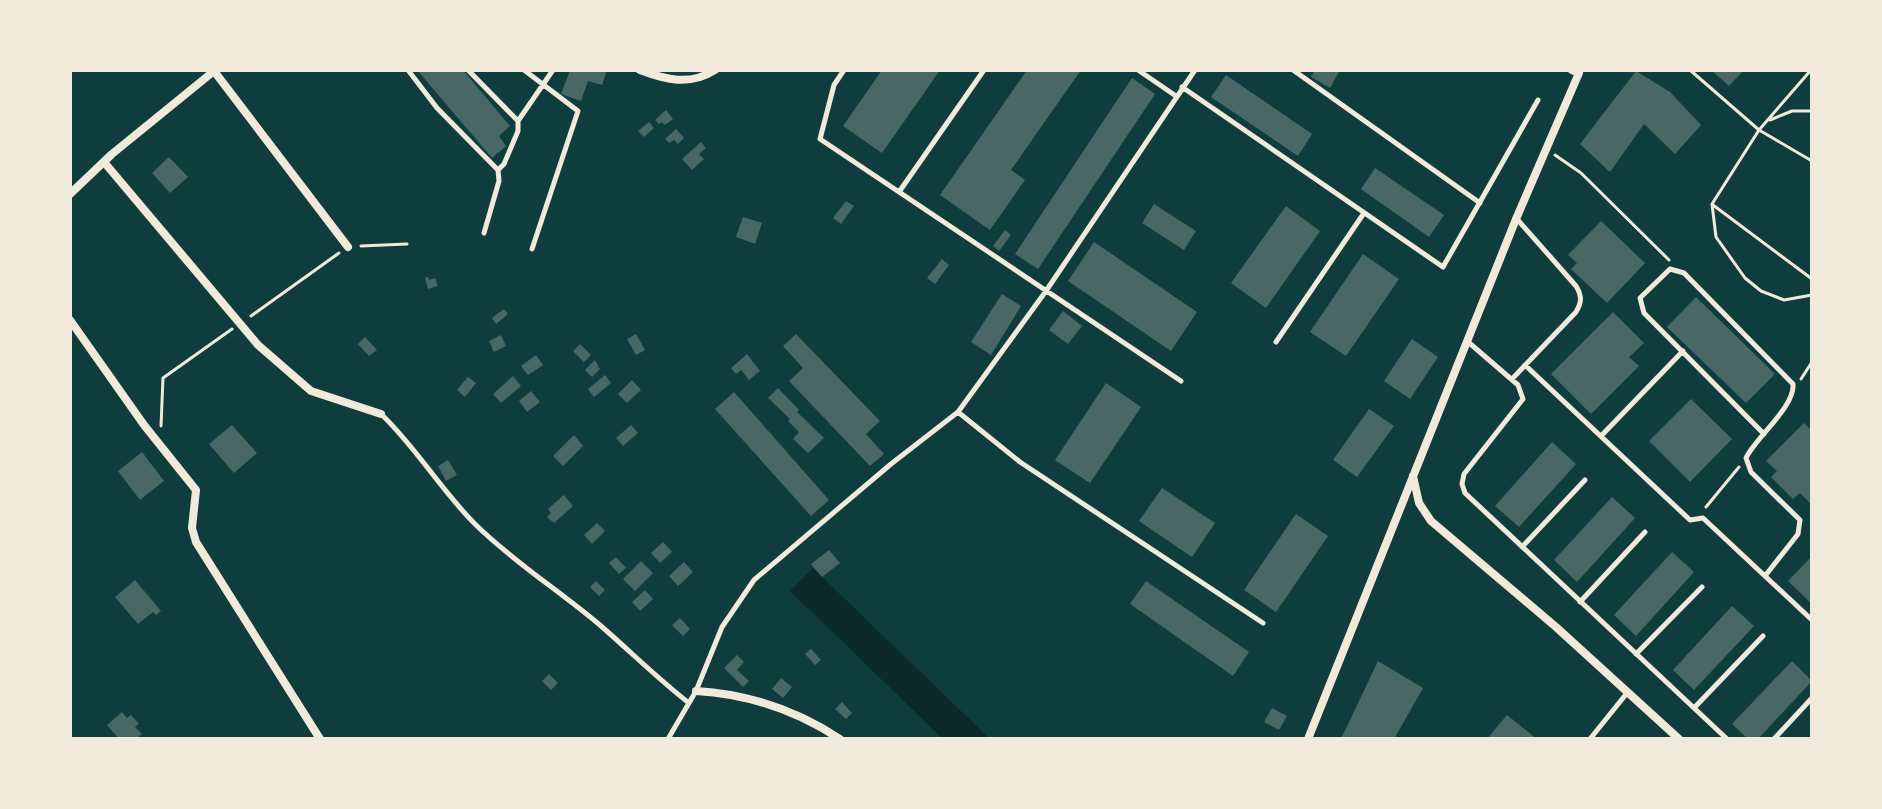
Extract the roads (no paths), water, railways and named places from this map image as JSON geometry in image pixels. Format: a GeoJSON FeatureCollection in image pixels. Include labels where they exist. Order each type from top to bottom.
{"type":"FeatureCollection","features":[{"type":"Feature","properties":{"kind":"street"},"geometry":{"type":"LineString","coordinates":[[640,70],[677,81],[691,80],[715,70]]}},
{"type":"Feature","properties":{"kind":"street"},"geometry":{"type":"LineString","coordinates":[[70,194],[214,71],[348,247]]}},
{"type":"Feature","properties":{"kind":"street"},"geometry":{"type":"LineString","coordinates":[[1308,739],[1578,71]]}},
{"type":"Feature","properties":{"kind":"street"},"geometry":{"type":"LineString","coordinates":[[104,162],[258,345],[311,391],[381,414]]}},
{"type":"Feature","properties":{"kind":"street"},"geometry":{"type":"LineString","coordinates":[[70,320],[196,490],[192,528],[204,556],[320,739]]}},
{"type":"Feature","properties":{"kind":"street"},"geometry":{"type":"LineString","coordinates":[[1413,475],[1419,503],[1431,521],[1556,627],[1679,739]]}},
{"type":"Feature","properties":{"kind":"street"},"geometry":{"type":"LineString","coordinates":[[696,691],[727,693],[776,706],[816,723],[840,739]]}},
{"type":"Feature","properties":{"kind":"lane"},"geometry":{"type":"LineString","coordinates":[[408,70],[437,108],[498,170],[499,181],[484,233]]}},
{"type":"Feature","properties":{"kind":"lane"},"geometry":{"type":"LineString","coordinates":[[468,70],[518,121]]}},
{"type":"Feature","properties":{"kind":"lane"},"geometry":{"type":"LineString","coordinates":[[524,70],[578,111],[532,249]]}},
{"type":"Feature","properties":{"kind":"lane"},"geometry":{"type":"LineString","coordinates":[[498,170],[504,164],[518,131],[518,121],[553,70]]}},
{"type":"Feature","properties":{"kind":"lane"},"geometry":{"type":"LineString","coordinates":[[844,70],[834,85],[820,139],[1181,381]]}},
{"type":"Feature","properties":{"kind":"lane"},"geometry":{"type":"LineString","coordinates":[[899,192],[984,70]]}},
{"type":"Feature","properties":{"kind":"lane"},"geometry":{"type":"LineString","coordinates":[[1138,70],[1176,96]]}},
{"type":"Feature","properties":{"kind":"lane"},"geometry":{"type":"LineString","coordinates":[[668,739],[696,691],[722,627],[754,580],[891,464],[958,412],[1046,291],[1195,70]]}},
{"type":"Feature","properties":{"kind":"lane"},"geometry":{"type":"LineString","coordinates":[[1293,70],[1480,203]]}},
{"type":"Feature","properties":{"kind":"lane"},"geometry":{"type":"LineString","coordinates":[[1182,87],[1443,267],[1538,100]]}},
{"type":"Feature","properties":{"kind":"lane"},"geometry":{"type":"LineString","coordinates":[[1276,342],[1364,213]]}},
{"type":"Feature","properties":{"kind":"lane"},"geometry":{"type":"LineString","coordinates":[[1512,379],[1581,304],[1581,294],[1576,286],[1516,219]]}},
{"type":"Feature","properties":{"kind":"lane"},"geometry":{"type":"LineString","coordinates":[[1764,434],[1640,306],[1644,292],[1663,273],[1678,269],[1793,384],[1790,397],[1764,434],[1746,458],[1751,472],[1800,520],[1798,534],[1765,576]]}},
{"type":"Feature","properties":{"kind":"lane"},"geometry":{"type":"LineString","coordinates":[[1467,341],[1512,379],[1522,392],[1520,406],[1467,470],[1462,484],[1468,497],[1727,739]]}},
{"type":"Feature","properties":{"kind":"lane"},"geometry":{"type":"LineString","coordinates":[[1601,436],[1683,351]]}},
{"type":"Feature","properties":{"kind":"lane"},"geometry":{"type":"LineString","coordinates":[[1525,365],[1690,520],[1699,517],[1812,620]]}},
{"type":"Feature","properties":{"kind":"lane"},"geometry":{"type":"LineString","coordinates":[[958,412],[1020,462],[1263,623]]}},
{"type":"Feature","properties":{"kind":"lane"},"geometry":{"type":"LineString","coordinates":[[381,414],[404,435],[453,502],[479,528],[602,627],[654,676],[689,703]]}},
{"type":"Feature","properties":{"kind":"lane"},"geometry":{"type":"LineString","coordinates":[[1522,547],[1585,480]]}},
{"type":"Feature","properties":{"kind":"lane"},"geometry":{"type":"LineString","coordinates":[[1580,602],[1645,532]]}},
{"type":"Feature","properties":{"kind":"lane"},"geometry":{"type":"LineString","coordinates":[[1636,654],[1702,587]]}},
{"type":"Feature","properties":{"kind":"lane"},"geometry":{"type":"LineString","coordinates":[[1694,708],[1763,636]]}},
{"type":"Feature","properties":{"kind":"lane"},"geometry":{"type":"LineString","coordinates":[[1590,739],[1627,693]]}},
{"type":"Feature","properties":{"kind":"lane"},"geometry":{"type":"LineString","coordinates":[[1774,739],[1812,698]]}},
{"type":"Feature","properties":{"kind":"water"},"geometry":{"type":"Polygon","coordinates":[[[813,568],[990,739],[943,739],[790,591],[813,568]]]}}]}
